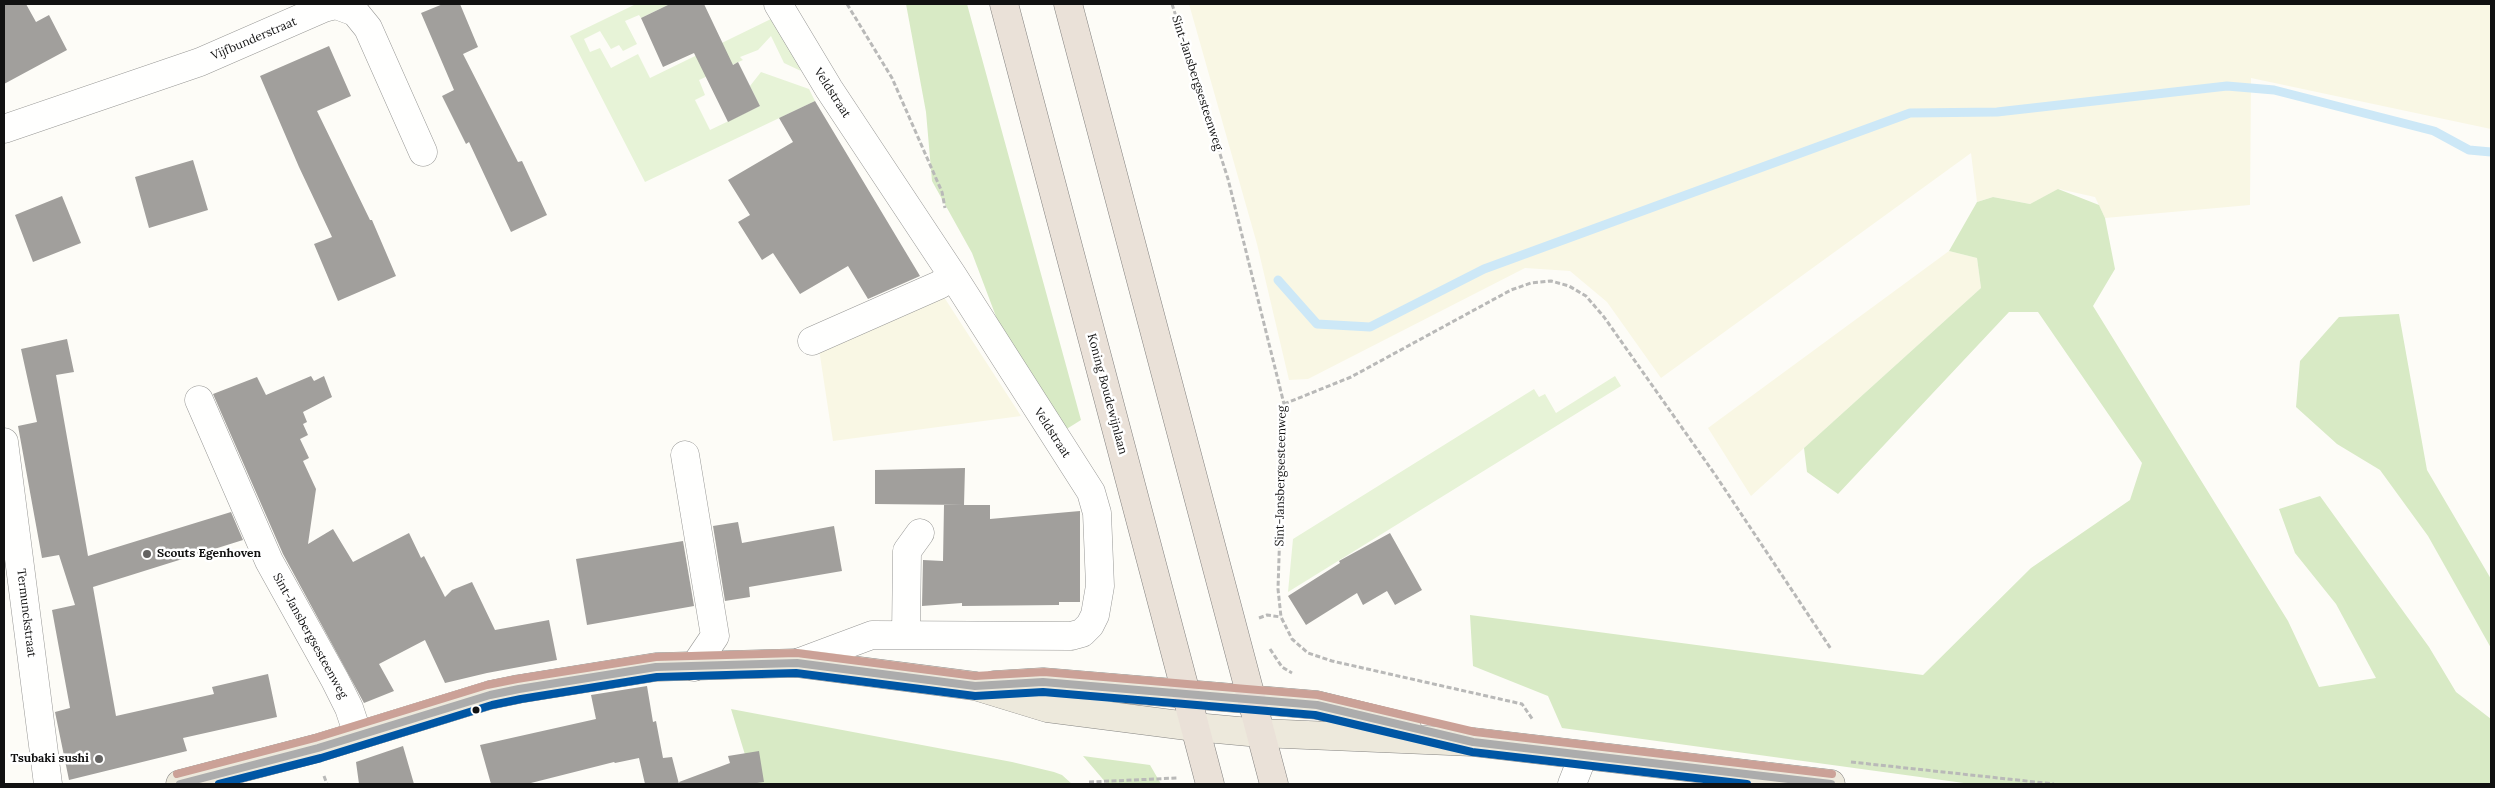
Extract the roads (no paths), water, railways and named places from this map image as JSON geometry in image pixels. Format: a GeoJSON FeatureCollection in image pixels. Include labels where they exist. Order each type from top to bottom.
{"type":"FeatureCollection","features":[{"type":"Feature","properties":{"kind":"highway","name":"Koning Boudewijnlaan"},"geometry":{"type":"LineString","coordinates":[[1004,4],[1210,784]]}},
{"type":"Feature","properties":{"kind":"highway"},"geometry":{"type":"LineString","coordinates":[[1068,4],[1274,784]]}},
{"type":"Feature","properties":{"kind":"main road"},"geometry":{"type":"LineString","coordinates":[[180,784],[318,748],[500,693],[656,667],[797,664],[975,686],[1047,708],[1195,727],[1473,742],[1831,784]]}},
{"type":"Feature","properties":{"kind":"main road"},"geometry":{"type":"LineString","coordinates":[[975,686],[1043,682],[1317,705],[1473,742]]}},
{"type":"Feature","properties":{"kind":"street","name":"Veldstraat"},"geometry":{"type":"LineString","coordinates":[[778,4],[829,89],[953,276],[1090,492],[1097,513],[1100,586],[1096,608],[1090,625],[1082,633],[862,637],[797,664]]}},
{"type":"Feature","properties":{"kind":"street","name":"Vijfbunderstraat"},"geometry":{"type":"LineString","coordinates":[[4,129],[200,62],[330,6],[351,6],[368,28],[423,152]]}},
{"type":"Feature","properties":{"kind":"street"},"geometry":{"type":"LineString","coordinates":[[812,341],[939,285],[953,276]]}},
{"type":"Feature","properties":{"kind":"street","name":"Sint-Jansbergsesteenweg"},"geometry":{"type":"LineString","coordinates":[[200,400],[268,561],[335,680],[349,708],[358,735]]}},
{"type":"Feature","properties":{"kind":"street","name":"Termunckstraat"},"geometry":{"type":"LineString","coordinates":[[4,442],[48,784]]}},
{"type":"Feature","properties":{"kind":"street"},"geometry":{"type":"LineString","coordinates":[[685,455],[715,636],[694,667]]}},
{"type":"Feature","properties":{"kind":"street"},"geometry":{"type":"LineString","coordinates":[[906,635],[907,551],[920,533]]}},
{"type":"Feature","properties":{"kind":"street"},"geometry":{"type":"LineString","coordinates":[[1572,784],[1583,756]]}},
{"type":"Feature","properties":{"kind":"waterway"},"geometry":{"type":"LineString","coordinates":[[1278,280],[1317,324],[1370,327],[1484,269],[1910,113],[1997,112],[2227,86],[2274,90],[2434,131],[2469,150],[2491,152]]}},
{"type":"Feature","properties":{"kind":"place","name":"Scouts Egenhoven"},"geometry":{"type":"Point","coordinates":[147,554]}},
{"type":"Feature","properties":{"kind":"place","name":"Tsubaki sushi"},"geometry":{"type":"Point","coordinates":[99,759]}}]}
